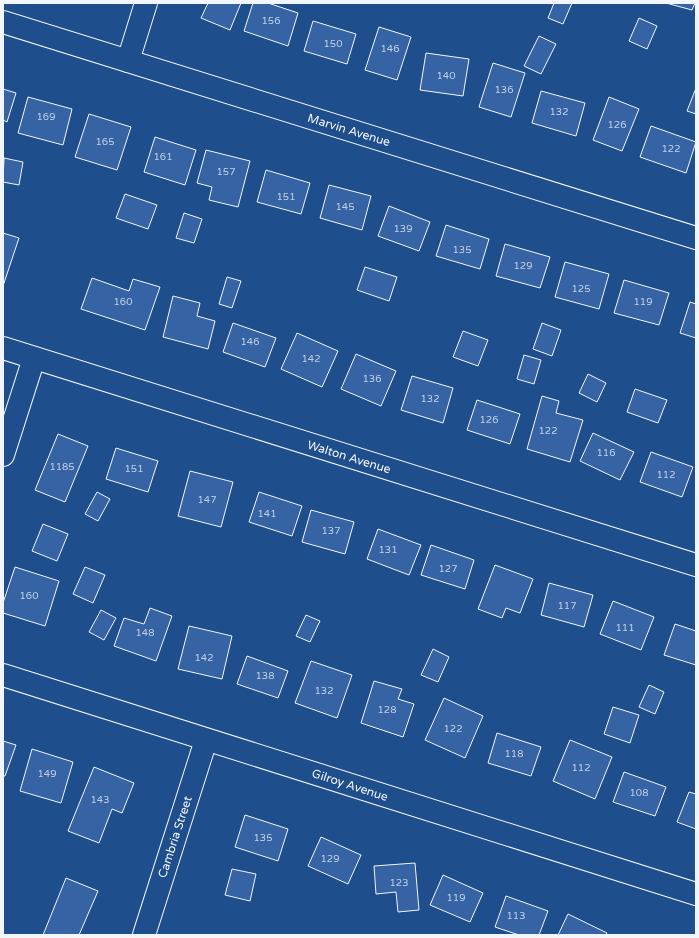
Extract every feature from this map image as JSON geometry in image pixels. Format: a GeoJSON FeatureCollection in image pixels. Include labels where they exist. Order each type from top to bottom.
{"type":"FeatureCollection","features":[{"type":"Feature","properties":{"kind":"street"},"geometry":{"type":"LineString","coordinates":[[128,61],[146,3]]}},
{"type":"Feature","properties":{"kind":"street","name":"Marvin Avenue"},"geometry":{"type":"LineString","coordinates":[[3,22],[696,238]]}},
{"type":"Feature","properties":{"kind":"street","name":"Walton Avenue"},"geometry":{"type":"LineString","coordinates":[[3,348],[696,565]]}},
{"type":"Feature","properties":{"kind":"street"},"geometry":{"type":"LineString","coordinates":[[3,455],[34,358]]}},
{"type":"Feature","properties":{"kind":"street","name":"Gilroy Avenue"},"geometry":{"type":"LineString","coordinates":[[3,675],[696,894]]}},
{"type":"Feature","properties":{"kind":"street","name":"Cambria Street"},"geometry":{"type":"LineString","coordinates":[[144,935],[206,740]]}},
{"type":"Feature","properties":{"kind":"building"},"geometry":{"type":"Polygon","coordinates":[[[208,3],[241,3],[230,30],[201,18],[208,3]]]}},
{"type":"Feature","properties":{"kind":"building"},"geometry":{"type":"Polygon","coordinates":[[[253,3],[268,3],[298,13],[288,46],[244,31],[253,3]]]}},
{"type":"Feature","properties":{"kind":"building"},"geometry":{"type":"Polygon","coordinates":[[[554,3],[572,3],[563,24],[548,18],[554,3]]]}},
{"type":"Feature","properties":{"kind":"building"},"geometry":{"type":"Polygon","coordinates":[[[666,3],[695,3],[692,10],[666,3]]]}},
{"type":"Feature","properties":{"kind":"building"},"geometry":{"type":"Polygon","coordinates":[[[639,18],[657,26],[647,49],[629,41],[639,18]]]}},
{"type":"Feature","properties":{"kind":"building"},"geometry":{"type":"Polygon","coordinates":[[[313,21],[356,34],[347,64],[304,51],[313,21]]]}},
{"type":"Feature","properties":{"kind":"building"},"geometry":{"type":"Polygon","coordinates":[[[379,27],[411,37],[397,80],[365,70],[379,27]]]}},
{"type":"Feature","properties":{"kind":"building"},"geometry":{"type":"Polygon","coordinates":[[[539,36],[556,44],[541,74],[524,66],[539,36]]]}},
{"type":"Feature","properties":{"kind":"building"},"geometry":{"type":"Polygon","coordinates":[[[426,53],[469,59],[463,96],[420,90],[426,53]]]}},
{"type":"Feature","properties":{"kind":"building"},"geometry":{"type":"Polygon","coordinates":[[[493,63],[525,73],[511,117],[479,107],[493,63]]]}},
{"type":"Feature","properties":{"kind":"building"},"geometry":{"type":"Polygon","coordinates":[[[696,88],[696,114],[687,111],[696,88]]]}},
{"type":"Feature","properties":{"kind":"building"},"geometry":{"type":"Polygon","coordinates":[[[3,89],[16,93],[7,122],[3,120],[3,89]]]}},
{"type":"Feature","properties":{"kind":"building"},"geometry":{"type":"Polygon","coordinates":[[[541,91],[585,103],[576,136],[532,123],[541,91]]]}},
{"type":"Feature","properties":{"kind":"building"},"geometry":{"type":"Polygon","coordinates":[[[28,97],[72,109],[63,145],[18,133],[28,97]]]}},
{"type":"Feature","properties":{"kind":"building"},"geometry":{"type":"Polygon","coordinates":[[[609,97],[639,109],[622,151],[593,140],[609,97]]]}},
{"type":"Feature","properties":{"kind":"building"},"geometry":{"type":"Polygon","coordinates":[[[89,114],[131,127],[117,170],[75,157],[89,114]]]}},
{"type":"Feature","properties":{"kind":"building"},"geometry":{"type":"Polygon","coordinates":[[[651,126],[696,142],[686,173],[640,157],[651,126]]]}},
{"type":"Feature","properties":{"kind":"building"},"geometry":{"type":"Polygon","coordinates":[[[155,137],[196,150],[185,185],[144,172],[155,137]]]}},
{"type":"Feature","properties":{"kind":"building"},"geometry":{"type":"Polygon","coordinates":[[[206,150],[250,161],[238,207],[209,200],[212,187],[197,183],[206,150]]]}},
{"type":"Feature","properties":{"kind":"building"},"geometry":{"type":"Polygon","coordinates":[[[4,158],[23,162],[19,185],[3,182],[4,158]]]}},
{"type":"Feature","properties":{"kind":"building"},"geometry":{"type":"Polygon","coordinates":[[[266,170],[310,183],[301,214],[257,202],[266,170]]]}},
{"type":"Feature","properties":{"kind":"building"},"geometry":{"type":"Polygon","coordinates":[[[329,185],[371,196],[362,230],[320,218],[329,185]]]}},
{"type":"Feature","properties":{"kind":"building"},"geometry":{"type":"Polygon","coordinates":[[[125,194],[157,205],[148,229],[116,218],[125,194]]]}},
{"type":"Feature","properties":{"kind":"building"},"geometry":{"type":"Polygon","coordinates":[[[389,206],[430,222],[419,251],[378,236],[389,206]]]}},
{"type":"Feature","properties":{"kind":"building"},"geometry":{"type":"Polygon","coordinates":[[[184,213],[202,219],[194,243],[176,238],[184,213]]]}},
{"type":"Feature","properties":{"kind":"building"},"geometry":{"type":"Polygon","coordinates":[[[446,225],[489,239],[480,269],[436,256],[446,225]]]}},
{"type":"Feature","properties":{"kind":"building"},"geometry":{"type":"Polygon","coordinates":[[[3,233],[19,238],[3,286],[3,233]]]}},
{"type":"Feature","properties":{"kind":"building"},"geometry":{"type":"Polygon","coordinates":[[[505,244],[550,257],[540,288],[496,276],[505,244]]]}},
{"type":"Feature","properties":{"kind":"building"},"geometry":{"type":"Polygon","coordinates":[[[565,262],[609,274],[599,309],[555,297],[565,262]]]}},
{"type":"Feature","properties":{"kind":"building"},"geometry":{"type":"Polygon","coordinates":[[[365,267],[397,277],[389,301],[357,290],[365,267]]]}},
{"type":"Feature","properties":{"kind":"building"},"geometry":{"type":"Polygon","coordinates":[[[227,277],[241,281],[232,308],[219,304],[227,277]]]}},
{"type":"Feature","properties":{"kind":"building"},"geometry":{"type":"Polygon","coordinates":[[[92,278],[129,291],[133,279],[160,287],[145,330],[81,309],[92,278]]]}},
{"type":"Feature","properties":{"kind":"building"},"geometry":{"type":"Polygon","coordinates":[[[624,280],[669,293],[659,325],[614,313],[624,280]]]}},
{"type":"Feature","properties":{"kind":"building"},"geometry":{"type":"Polygon","coordinates":[[[173,296],[200,303],[197,316],[215,321],[208,349],[163,337],[173,296]]]}},
{"type":"Feature","properties":{"kind":"building"},"geometry":{"type":"Polygon","coordinates":[[[690,302],[696,304],[696,338],[680,333],[690,302]]]}},
{"type":"Feature","properties":{"kind":"building"},"geometry":{"type":"Polygon","coordinates":[[[233,323],[276,338],[265,367],[223,352],[233,323]]]}},
{"type":"Feature","properties":{"kind":"building"},"geometry":{"type":"Polygon","coordinates":[[[542,323],[561,330],[552,356],[533,349],[542,323]]]}},
{"type":"Feature","properties":{"kind":"building"},"geometry":{"type":"Polygon","coordinates":[[[463,331],[488,340],[478,366],[453,357],[463,331]]]}},
{"type":"Feature","properties":{"kind":"building"},"geometry":{"type":"Polygon","coordinates":[[[297,333],[338,351],[322,387],[281,369],[297,333]]]}},
{"type":"Feature","properties":{"kind":"building"},"geometry":{"type":"Polygon","coordinates":[[[356,354],[396,371],[381,406],[341,389],[356,354]]]}},
{"type":"Feature","properties":{"kind":"building"},"geometry":{"type":"Polygon","coordinates":[[[524,355],[541,360],[534,384],[517,379],[524,355]]]}},
{"type":"Feature","properties":{"kind":"building"},"geometry":{"type":"Polygon","coordinates":[[[588,374],[606,383],[597,402],[579,393],[588,374]]]}},
{"type":"Feature","properties":{"kind":"building"},"geometry":{"type":"Polygon","coordinates":[[[412,376],[453,388],[443,423],[401,410],[412,376]]]}},
{"type":"Feature","properties":{"kind":"building"},"geometry":{"type":"Polygon","coordinates":[[[635,389],[667,400],[658,423],[627,412],[635,389]]]}},
{"type":"Feature","properties":{"kind":"building"},"geometry":{"type":"Polygon","coordinates":[[[542,396],[559,401],[556,413],[583,420],[570,462],[527,449],[542,396]]]}},
{"type":"Feature","properties":{"kind":"building"},"geometry":{"type":"Polygon","coordinates":[[[477,400],[520,414],[510,444],[467,430],[477,400]]]}},
{"type":"Feature","properties":{"kind":"building"},"geometry":{"type":"Polygon","coordinates":[[[593,433],[634,452],[620,480],[580,461],[593,433]]]}},
{"type":"Feature","properties":{"kind":"building"},"geometry":{"type":"Polygon","coordinates":[[[58,434],[88,446],[65,502],[35,490],[58,434]]]}},
{"type":"Feature","properties":{"kind":"building"},"geometry":{"type":"Polygon","coordinates":[[[116,448],[158,461],[148,492],[106,479],[116,448]]]}},
{"type":"Feature","properties":{"kind":"building"},"geometry":{"type":"Polygon","coordinates":[[[651,452],[693,467],[682,497],[640,482],[651,452]]]}},
{"type":"Feature","properties":{"kind":"building"},"geometry":{"type":"Polygon","coordinates":[[[190,471],[233,482],[221,527],[178,516],[190,471]]]}},
{"type":"Feature","properties":{"kind":"building"},"geometry":{"type":"Polygon","coordinates":[[[97,492],[110,499],[98,521],[85,514],[97,492]]]}},
{"type":"Feature","properties":{"kind":"building"},"geometry":{"type":"Polygon","coordinates":[[[259,492],[302,506],[292,536],[249,522],[259,492]]]}},
{"type":"Feature","properties":{"kind":"building"},"geometry":{"type":"Polygon","coordinates":[[[311,510],[354,522],[345,554],[302,542],[311,510]]]}},
{"type":"Feature","properties":{"kind":"building"},"geometry":{"type":"Polygon","coordinates":[[[43,524],[68,534],[57,561],[32,551],[43,524]]]}},
{"type":"Feature","properties":{"kind":"building"},"geometry":{"type":"Polygon","coordinates":[[[378,529],[421,545],[409,575],[367,559],[378,529]]]}},
{"type":"Feature","properties":{"kind":"building"},"geometry":{"type":"Polygon","coordinates":[[[431,545],[474,560],[465,589],[421,575],[431,545]]]}},
{"type":"Feature","properties":{"kind":"building"},"geometry":{"type":"Polygon","coordinates":[[[495,565],[533,579],[520,613],[506,608],[502,618],[478,609],[495,565]]]}},
{"type":"Feature","properties":{"kind":"building"},"geometry":{"type":"Polygon","coordinates":[[[15,567],[59,581],[45,626],[3,613],[3,603],[15,567]]]}},
{"type":"Feature","properties":{"kind":"building"},"geometry":{"type":"Polygon","coordinates":[[[85,567],[105,575],[93,603],[73,594],[85,567]]]}},
{"type":"Feature","properties":{"kind":"building"},"geometry":{"type":"Polygon","coordinates":[[[549,583],[593,595],[584,627],[541,615],[549,583]]]}},
{"type":"Feature","properties":{"kind":"building"},"geometry":{"type":"Polygon","coordinates":[[[613,601],[654,617],[641,650],[600,634],[613,601]]]}},
{"type":"Feature","properties":{"kind":"building"},"geometry":{"type":"Polygon","coordinates":[[[150,608],[172,616],[156,661],[114,646],[124,618],[144,624],[150,608]]]}},
{"type":"Feature","properties":{"kind":"building"},"geometry":{"type":"Polygon","coordinates":[[[101,610],[116,618],[104,640],[89,632],[101,610]]]}},
{"type":"Feature","properties":{"kind":"building"},"geometry":{"type":"Polygon","coordinates":[[[306,615],[320,621],[310,642],[296,636],[306,615]]]}},
{"type":"Feature","properties":{"kind":"building"},"geometry":{"type":"Polygon","coordinates":[[[675,624],[696,631],[696,665],[664,655],[675,624]]]}},
{"type":"Feature","properties":{"kind":"building"},"geometry":{"type":"Polygon","coordinates":[[[189,626],[232,636],[222,679],[178,669],[189,626]]]}},
{"type":"Feature","properties":{"kind":"building"},"geometry":{"type":"Polygon","coordinates":[[[433,649],[449,657],[438,682],[421,675],[433,649]]]}},
{"type":"Feature","properties":{"kind":"building"},"geometry":{"type":"Polygon","coordinates":[[[247,656],[288,671],[278,698],[237,684],[247,656]]]}},
{"type":"Feature","properties":{"kind":"building"},"geometry":{"type":"Polygon","coordinates":[[[311,661],[352,675],[337,718],[295,703],[311,661]]]}},
{"type":"Feature","properties":{"kind":"building"},"geometry":{"type":"Polygon","coordinates":[[[374,681],[402,689],[398,699],[414,704],[403,737],[361,723],[374,681]]]}},
{"type":"Feature","properties":{"kind":"building"},"geometry":{"type":"Polygon","coordinates":[[[649,685],[664,692],[655,714],[639,707],[649,685]]]}},
{"type":"Feature","properties":{"kind":"building"},"geometry":{"type":"Polygon","coordinates":[[[444,698],[483,716],[465,758],[425,740],[444,698]]]}},
{"type":"Feature","properties":{"kind":"building"},"geometry":{"type":"Polygon","coordinates":[[[613,707],[639,715],[630,743],[604,734],[613,707]]]}},
{"type":"Feature","properties":{"kind":"building"},"geometry":{"type":"Polygon","coordinates":[[[497,733],[541,747],[531,776],[488,763],[497,733]]]}},
{"type":"Feature","properties":{"kind":"building"},"geometry":{"type":"Polygon","coordinates":[[[570,740],[612,757],[595,799],[553,781],[570,740]]]}},
{"type":"Feature","properties":{"kind":"building"},"geometry":{"type":"Polygon","coordinates":[[[3,741],[16,745],[5,776],[3,776],[3,741]]]}},
{"type":"Feature","properties":{"kind":"building"},"geometry":{"type":"Polygon","coordinates":[[[32,749],[73,762],[61,803],[20,791],[32,749]]]}},
{"type":"Feature","properties":{"kind":"building"},"geometry":{"type":"Polygon","coordinates":[[[94,767],[134,783],[122,813],[112,809],[99,843],[68,831],[94,767]]]}},
{"type":"Feature","properties":{"kind":"building"},"geometry":{"type":"Polygon","coordinates":[[[624,772],[666,787],[655,816],[613,802],[624,772]]]}},
{"type":"Feature","properties":{"kind":"building"},"geometry":{"type":"Polygon","coordinates":[[[689,792],[696,794],[696,829],[677,822],[689,792]]]}},
{"type":"Feature","properties":{"kind":"building"},"geometry":{"type":"Polygon","coordinates":[[[245,815],[288,829],[278,861],[235,847],[245,815]]]}},
{"type":"Feature","properties":{"kind":"building"},"geometry":{"type":"Polygon","coordinates":[[[321,837],[361,855],[348,884],[308,866],[321,837]]]}},
{"type":"Feature","properties":{"kind":"building"},"geometry":{"type":"Polygon","coordinates":[[[415,863],[419,910],[398,912],[396,892],[376,894],[374,866],[415,863]]]}},
{"type":"Feature","properties":{"kind":"building"},"geometry":{"type":"Polygon","coordinates":[[[232,869],[256,874],[250,901],[225,895],[232,869]]]}},
{"type":"Feature","properties":{"kind":"building"},"geometry":{"type":"Polygon","coordinates":[[[443,875],[483,893],[470,922],[430,905],[443,875]]]}},
{"type":"Feature","properties":{"kind":"building"},"geometry":{"type":"Polygon","coordinates":[[[66,878],[98,891],[79,935],[43,935],[66,878]]]}},
{"type":"Feature","properties":{"kind":"building"},"geometry":{"type":"Polygon","coordinates":[[[506,896],[548,911],[539,935],[519,935],[495,927],[506,896]]]}},
{"type":"Feature","properties":{"kind":"building"},"geometry":{"type":"Polygon","coordinates":[[[568,914],[607,933],[606,935],[558,935],[568,914]]]}}]}
